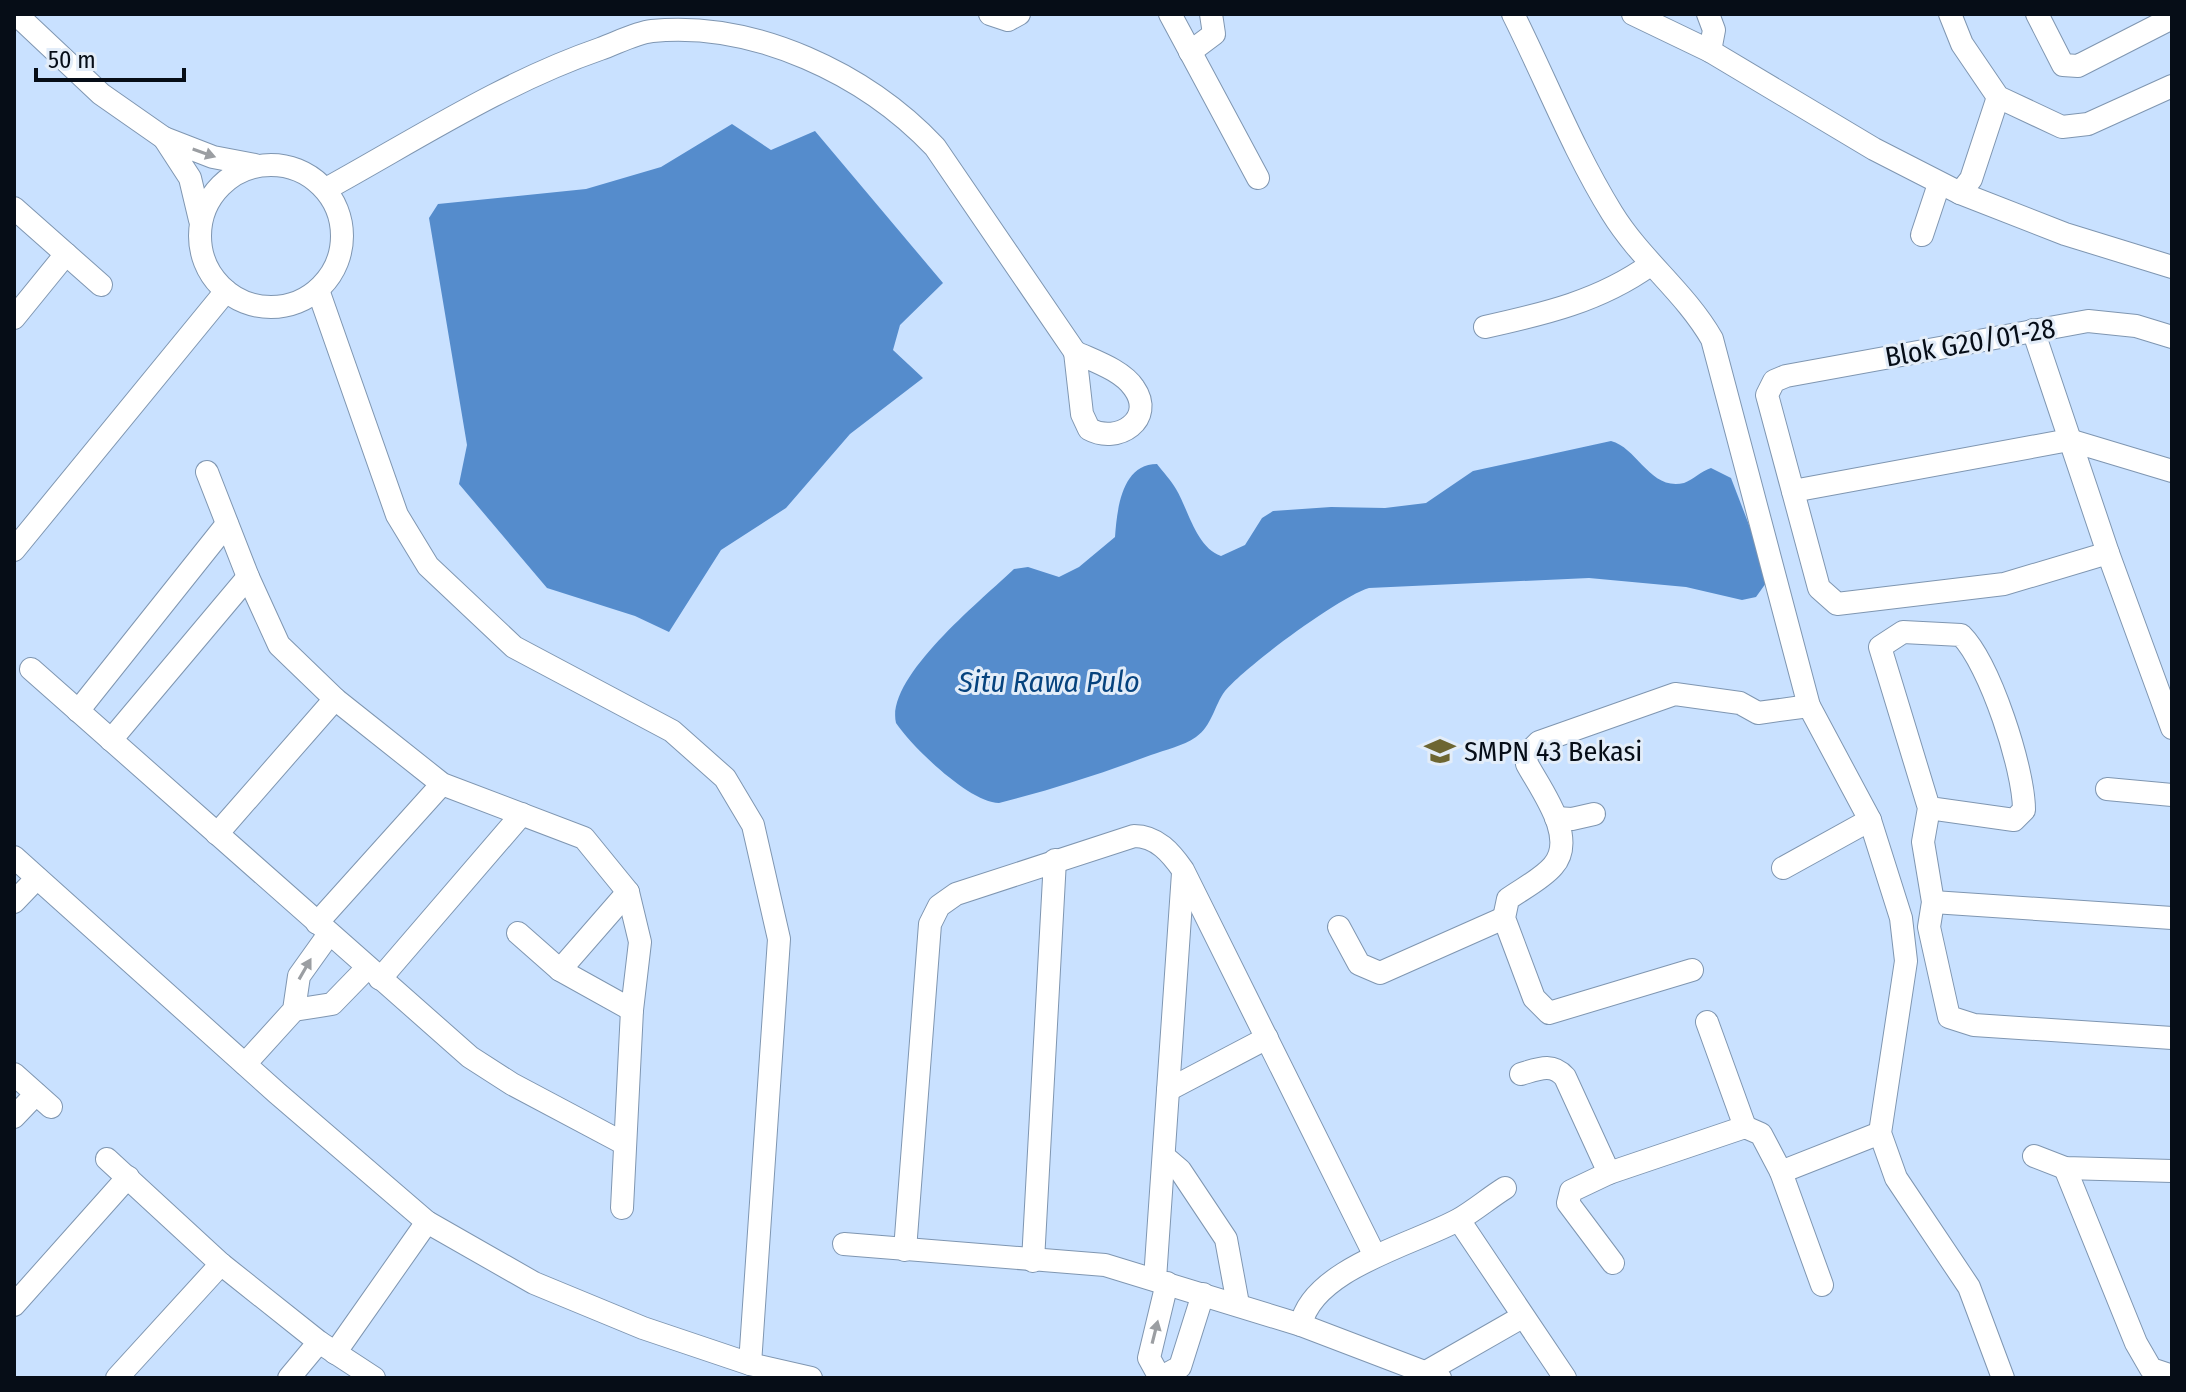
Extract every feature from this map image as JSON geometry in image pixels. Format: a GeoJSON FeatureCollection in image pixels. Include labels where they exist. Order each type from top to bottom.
{"type":"FeatureCollection","features":[{"type":"Feature","properties":{"kind":"street"},"geometry":{"type":"LineString","coordinates":[[16,14],[101,94],[164,138],[213,157],[256,165],[282,164],[306,173],[326,189],[337,208],[343,230],[341,252],[333,273],[318,290],[282,307],[262,307],[226,291],[209,271],[200,246],[200,220],[190,178],[164,138]]}},
{"type":"Feature","properties":{"kind":"street"},"geometry":{"type":"LineString","coordinates":[[990,14],[1008,20],[1019,14]]}},
{"type":"Feature","properties":{"kind":"street"},"geometry":{"type":"LineString","coordinates":[[1170,14],[1258,178]]}},
{"type":"Feature","properties":{"kind":"street"},"geometry":{"type":"LineString","coordinates":[[1190,52],[1214,34],[1211,14]]}},
{"type":"Feature","properties":{"kind":"street"},"geometry":{"type":"LineString","coordinates":[[1513,14],[1587,170],[1612,213],[1650,265],[1694,310],[1712,339],[1809,706],[1870,820],[1901,918],[1906,961],[1880,1133],[1896,1178],[1969,1287],[2003,1378]]}},
{"type":"Feature","properties":{"kind":"street"},"geometry":{"type":"LineString","coordinates":[[1633,14],[1710,51],[1939,184],[2065,234],[2172,267]]}},
{"type":"Feature","properties":{"kind":"street"},"geometry":{"type":"LineString","coordinates":[[1708,14],[1714,30],[1710,51]]}},
{"type":"Feature","properties":{"kind":"street"},"geometry":{"type":"LineString","coordinates":[[1950,14],[1962,44],[1998,97],[2041,120],[2062,127],[2077,126],[2172,86]]}},
{"type":"Feature","properties":{"kind":"street"},"geometry":{"type":"LineString","coordinates":[[2037,14],[2063,65],[2078,66],[2172,18]]}},
{"type":"Feature","properties":{"kind":"street"},"geometry":{"type":"LineString","coordinates":[[326,189],[552,65],[646,23],[749,40],[821,63],[913,123],[935,147],[1075,352]]}},
{"type":"Feature","properties":{"kind":"street"},"geometry":{"type":"LineString","coordinates":[[1960,193],[1971,179],[1998,97]]}},
{"type":"Feature","properties":{"kind":"street"},"geometry":{"type":"LineString","coordinates":[[200,220],[211,194],[231,175],[256,165]]}},
{"type":"Feature","properties":{"kind":"street"},"geometry":{"type":"LineString","coordinates":[[1922,235],[1939,184]]}},
{"type":"Feature","properties":{"kind":"street"},"geometry":{"type":"LineString","coordinates":[[14,208],[101,285]]}},
{"type":"Feature","properties":{"kind":"street"},"geometry":{"type":"LineString","coordinates":[[14,318],[66,254]]}},
{"type":"Feature","properties":{"kind":"street"},"geometry":{"type":"LineString","coordinates":[[1485,327],[1590,299],[1629,281],[1650,265]]}},
{"type":"Feature","properties":{"kind":"street"},"geometry":{"type":"LineString","coordinates":[[318,290],[397,515],[428,566],[514,647],[672,731],[725,778],[753,825],[779,939],[750,1364]]}},
{"type":"Feature","properties":{"kind":"street"},"geometry":{"type":"LineString","coordinates":[[14,550],[226,291]]}},
{"type":"Feature","properties":{"kind":"street","name":"Blok G20/01-28"},"geometry":{"type":"LineString","coordinates":[[1793,491],[1766,401],[1771,386],[1786,376],[2102,320],[2172,337]]}},
{"type":"Feature","properties":{"kind":"street"},"geometry":{"type":"LineString","coordinates":[[2033,330],[2108,553],[2171,720]]}},
{"type":"Feature","properties":{"kind":"street"},"geometry":{"type":"LineString","coordinates":[[2108,553],[2004,584],[1841,604],[1828,599],[1819,588],[1793,491],[2069,440],[2172,471]]}},
{"type":"Feature","properties":{"kind":"street"},"geometry":{"type":"LineString","coordinates":[[207,472],[248,577],[279,645],[335,699],[442,784],[584,838],[628,892],[640,942],[632,1010],[622,1208]]}},
{"type":"Feature","properties":{"kind":"street"},"geometry":{"type":"LineString","coordinates":[[78,711],[227,524]]}},
{"type":"Feature","properties":{"kind":"street"},"geometry":{"type":"LineString","coordinates":[[111,740],[248,577]]}},
{"type":"Feature","properties":{"kind":"street"},"geometry":{"type":"LineString","coordinates":[[1929,808],[2014,820],[2024,810],[2024,787],[1988,678],[1973,647],[1961,635],[1903,632],[1880,647],[1929,808],[1923,842],[1933,902],[1929,927],[1949,1017],[1974,1025],[2172,1038]]}},
{"type":"Feature","properties":{"kind":"street"},"geometry":{"type":"LineString","coordinates":[[31,669],[373,974],[490,1071],[625,1144]]}},
{"type":"Feature","properties":{"kind":"street"},"geometry":{"type":"LineString","coordinates":[[1692,970],[1549,1013],[1534,998],[1504,918],[1508,899],[1555,865],[1562,845],[1556,818],[1527,764],[1526,755],[1539,742],[1675,694],[1740,703],[1758,713],[1809,706]]}},
{"type":"Feature","properties":{"kind":"street"},"geometry":{"type":"LineString","coordinates":[[217,834],[335,699]]}},
{"type":"Feature","properties":{"kind":"street"},"geometry":{"type":"LineString","coordinates":[[245,1064],[294,1010],[299,976],[323,928],[442,784]]}},
{"type":"Feature","properties":{"kind":"street"},"geometry":{"type":"LineString","coordinates":[[2107,789],[2172,795]]}},
{"type":"Feature","properties":{"kind":"street"},"geometry":{"type":"LineString","coordinates":[[294,1010],[332,1004],[373,974],[522,814]]}},
{"type":"Feature","properties":{"kind":"street"},"geometry":{"type":"LineString","coordinates":[[1556,818],[1572,819],[1594,814]]}},
{"type":"Feature","properties":{"kind":"street"},"geometry":{"type":"LineString","coordinates":[[1783,868],[1870,820]]}},
{"type":"Feature","properties":{"kind":"street"},"geometry":{"type":"LineString","coordinates":[[905,1250],[930,924],[939,906],[950,897],[1055,860],[1143,836],[1173,855],[1183,870],[1375,1256]]}},
{"type":"Feature","properties":{"kind":"street"},"geometry":{"type":"LineString","coordinates":[[14,857],[427,1222],[534,1283],[643,1328],[750,1364],[811,1378]]}},
{"type":"Feature","properties":{"kind":"street"},"geometry":{"type":"LineString","coordinates":[[1033,1261],[1055,860]]}},
{"type":"Feature","properties":{"kind":"street"},"geometry":{"type":"LineString","coordinates":[[1183,870],[1168,1090],[1161,1281],[1149,1358],[1160,1378],[1180,1367],[1203,1294]]}},
{"type":"Feature","properties":{"kind":"street"},"geometry":{"type":"LineString","coordinates":[[14,902],[37,878]]}},
{"type":"Feature","properties":{"kind":"street"},"geometry":{"type":"LineString","coordinates":[[560,970],[628,892]]}},
{"type":"Feature","properties":{"kind":"street"},"geometry":{"type":"LineString","coordinates":[[1933,902],[2172,918]]}},
{"type":"Feature","properties":{"kind":"street"},"geometry":{"type":"LineString","coordinates":[[1339,927],[1359,964],[1380,973],[1504,918]]}},
{"type":"Feature","properties":{"kind":"street"},"geometry":{"type":"LineString","coordinates":[[518,933],[560,970],[632,1010]]}},
{"type":"Feature","properties":{"kind":"street"},"geometry":{"type":"LineString","coordinates":[[1707,1022],[1745,1127]]}},
{"type":"Feature","properties":{"kind":"street"},"geometry":{"type":"LineString","coordinates":[[1168,1090],[1267,1038]]}},
{"type":"Feature","properties":{"kind":"street"},"geometry":{"type":"LineString","coordinates":[[1521,1074],[1545,1067],[1560,1071],[1609,1173]]}},
{"type":"Feature","properties":{"kind":"street"},"geometry":{"type":"LineString","coordinates":[[14,1074],[44,1101],[14,1117]]}},
{"type":"Feature","properties":{"kind":"street"},"geometry":{"type":"LineString","coordinates":[[1613,1263],[1567,1197],[1571,1191],[1609,1173],[1745,1127],[1761,1134],[1781,1172],[1822,1285]]}},
{"type":"Feature","properties":{"kind":"street"},"geometry":{"type":"LineString","coordinates":[[1781,1172],[1880,1133]]}},
{"type":"Feature","properties":{"kind":"street"},"geometry":{"type":"LineString","coordinates":[[2034,1156],[2065,1168],[2172,1171]]}},
{"type":"Feature","properties":{"kind":"street"},"geometry":{"type":"LineString","coordinates":[[1166,1158],[1180,1170],[1226,1239],[1238,1304]]}},
{"type":"Feature","properties":{"kind":"street"},"geometry":{"type":"LineString","coordinates":[[107,1159],[221,1264],[327,1348],[374,1378]]}},
{"type":"Feature","properties":{"kind":"street"},"geometry":{"type":"LineString","coordinates":[[2065,1168],[2136,1343],[2151,1369],[2172,1376]]}},
{"type":"Feature","properties":{"kind":"street"},"geometry":{"type":"LineString","coordinates":[[14,1305],[128,1177]]}},
{"type":"Feature","properties":{"kind":"street"},"geometry":{"type":"LineString","coordinates":[[1301,1325],[1308,1305],[1320,1291],[1375,1256],[1459,1220],[1505,1188]]}},
{"type":"Feature","properties":{"kind":"street"},"geometry":{"type":"LineString","coordinates":[[1459,1220],[1565,1378]]}},
{"type":"Feature","properties":{"kind":"street"},"geometry":{"type":"LineString","coordinates":[[289,1378],[327,1348],[427,1222]]}},
{"type":"Feature","properties":{"kind":"street"},"geometry":{"type":"LineString","coordinates":[[844,1244],[1105,1265],[1301,1325],[1433,1375],[1522,1317]]}},
{"type":"Feature","properties":{"kind":"street"},"geometry":{"type":"LineString","coordinates":[[117,1378],[221,1264]]}},
{"type":"Feature","properties":{"kind":"water"},"geometry":{"type":"Polygon","coordinates":[[[732,124],[771,150],[815,131],[943,283],[900,325],[893,350],[923,378],[850,434],[786,508],[721,550],[669,632],[635,616],[547,588],[459,484],[467,445],[429,218],[438,204],[586,189],[661,167],[732,124]]]}},
{"type":"Feature","properties":{"kind":"water","name":"Situ Rawa Pulo"},"geometry":{"type":"Polygon","coordinates":[[[1611,441],[1629,452],[1662,481],[1684,483],[1711,468],[1731,478],[1764,564],[1766,583],[1756,597],[1742,600],[1686,587],[1589,578],[1369,588],[1316,618],[1252,666],[1225,691],[1206,727],[1191,740],[1094,775],[999,803],[987,801],[958,784],[928,759],[896,723],[897,704],[905,684],[920,662],[960,619],[1014,569],[1028,567],[1059,577],[1079,567],[1115,537],[1123,491],[1128,480],[1145,466],[1157,464],[1176,489],[1199,537],[1221,556],[1245,545],[1262,518],[1273,511],[1331,507],[1385,508],[1426,503],[1473,471],[1611,441]]]}},
{"type":"Feature","properties":{"kind":"place","name":"SMPN 43 Bekasi"},"geometry":{"type":"Point","coordinates":[1440,751]}}]}
